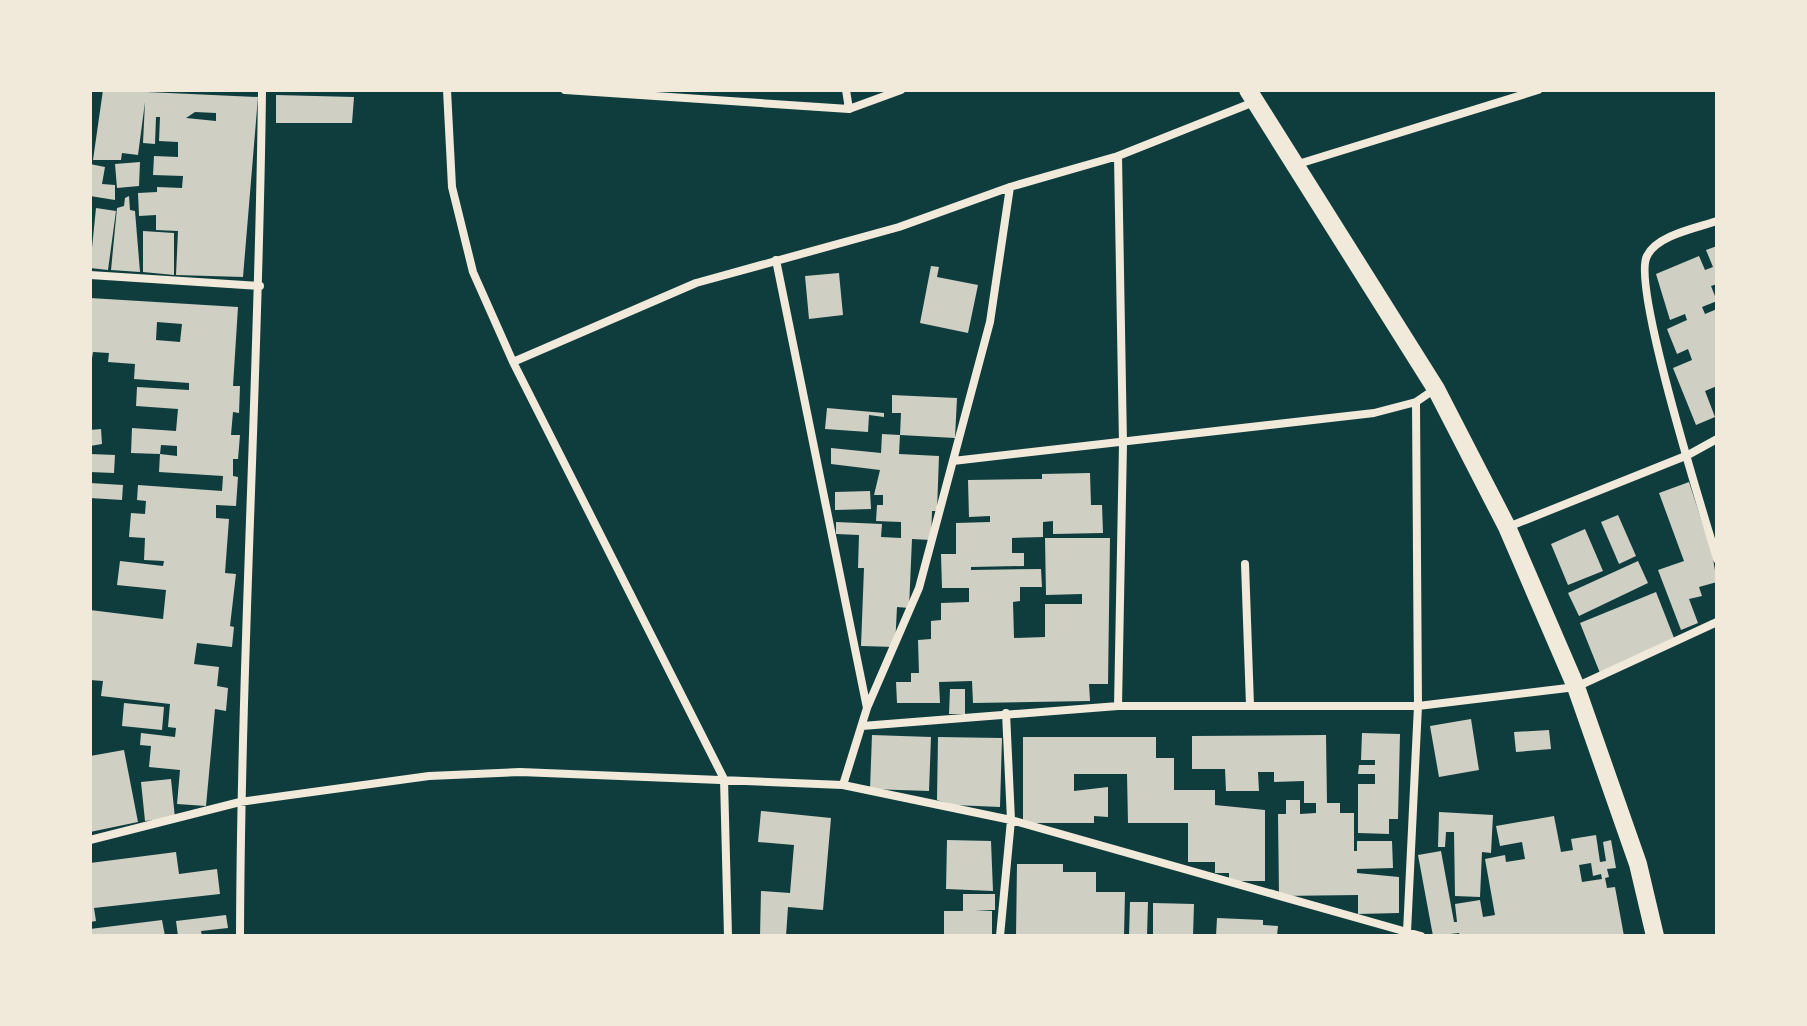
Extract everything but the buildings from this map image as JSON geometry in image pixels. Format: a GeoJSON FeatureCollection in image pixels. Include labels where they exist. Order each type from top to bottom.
{"type":"FeatureCollection","features":[{"type":"Feature","properties":{"kind":"highway"},"geometry":{"type":"LineString","coordinates":[[1251,96],[1436,389],[1507,527],[1576,687],[1638,864],[1655,936]]}},
{"type":"Feature","properties":{"kind":"street"},"geometry":{"type":"LineString","coordinates":[[240,936],[240,802],[260,286],[262,90]]}},
{"type":"Feature","properties":{"kind":"street"},"geometry":{"type":"LineString","coordinates":[[447,90],[452,187],[473,272],[513,362],[724,779],[728,936]]}},
{"type":"Feature","properties":{"kind":"street"},"geometry":{"type":"LineString","coordinates":[[565,90],[849,109],[901,90]]}},
{"type":"Feature","properties":{"kind":"street"},"geometry":{"type":"LineString","coordinates":[[846,90],[849,109]]}},
{"type":"Feature","properties":{"kind":"street"},"geometry":{"type":"LineString","coordinates":[[1295,165],[1538,90]]}},
{"type":"Feature","properties":{"kind":"street"},"geometry":{"type":"LineString","coordinates":[[513,362],[696,283],[899,227],[1010,187],[1118,156],[1251,96]]}},
{"type":"Feature","properties":{"kind":"street"},"geometry":{"type":"LineString","coordinates":[[1118,156],[1123,444],[1118,706]]}},
{"type":"Feature","properties":{"kind":"street"},"geometry":{"type":"LineString","coordinates":[[843,785],[867,708],[919,588],[990,322],[1010,187]]}},
{"type":"Feature","properties":{"kind":"street"},"geometry":{"type":"LineString","coordinates":[[1717,221],[1676,235],[1655,247],[1647,254],[1644,265],[1654,327],[1717,559]]}},
{"type":"Feature","properties":{"kind":"street"},"geometry":{"type":"LineString","coordinates":[[776,260],[867,708]]}},
{"type":"Feature","properties":{"kind":"street"},"geometry":{"type":"LineString","coordinates":[[90,275],[260,286]]}},
{"type":"Feature","properties":{"kind":"street"},"geometry":{"type":"LineString","coordinates":[[953,461],[1374,413],[1416,402],[1436,389]]}},
{"type":"Feature","properties":{"kind":"street"},"geometry":{"type":"LineString","coordinates":[[1407,932],[1418,706],[1416,402]]}},
{"type":"Feature","properties":{"kind":"street"},"geometry":{"type":"LineString","coordinates":[[1507,527],[1688,455],[1716,438]]}},
{"type":"Feature","properties":{"kind":"street"},"geometry":{"type":"LineString","coordinates":[[1245,564],[1250,705]]}},
{"type":"Feature","properties":{"kind":"street"},"geometry":{"type":"LineString","coordinates":[[862,726],[1118,706],[1418,706],[1576,687],[1717,622]]}},
{"type":"Feature","properties":{"kind":"street"},"geometry":{"type":"LineString","coordinates":[[1000,936],[1011,820],[1006,713]]}},
{"type":"Feature","properties":{"kind":"street"},"geometry":{"type":"LineString","coordinates":[[90,840],[240,802],[474,773],[843,785],[1011,820],[1421,936]]}}]}
